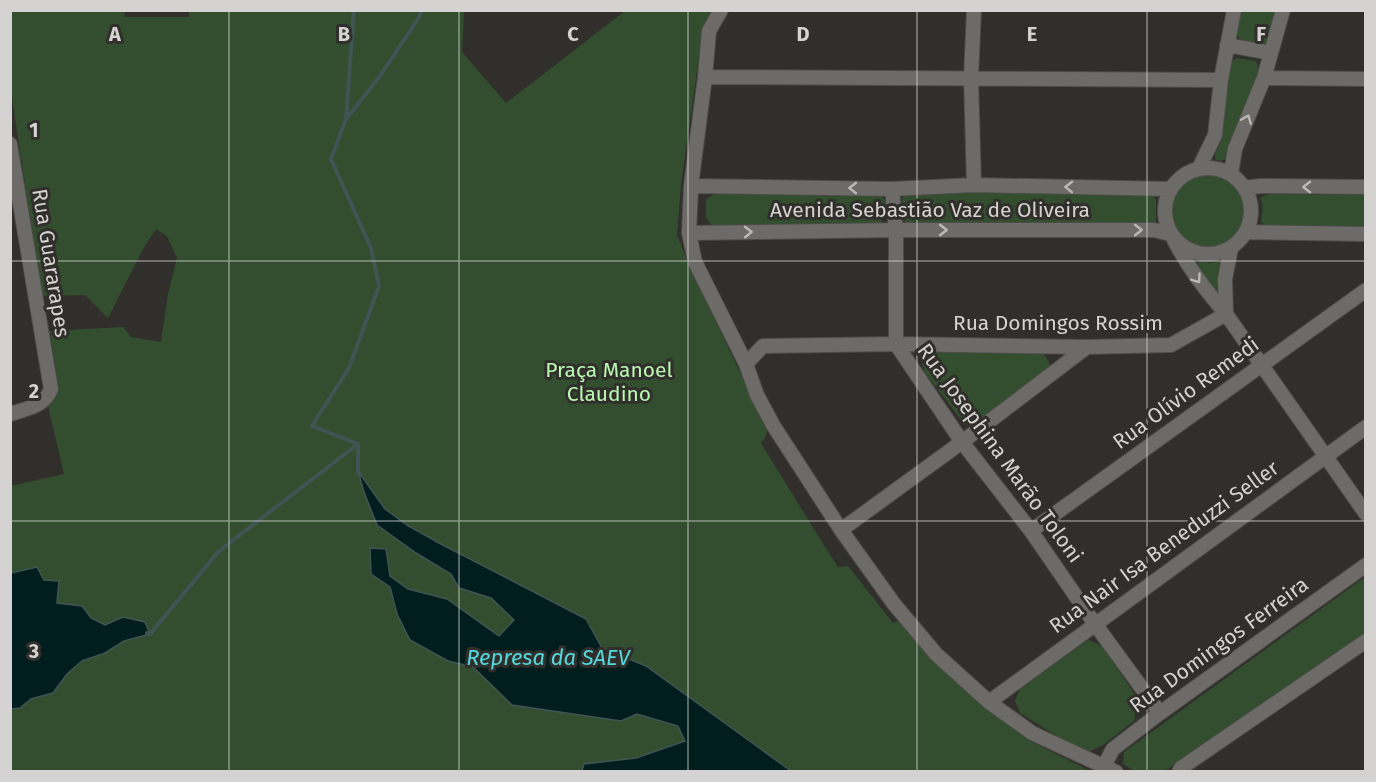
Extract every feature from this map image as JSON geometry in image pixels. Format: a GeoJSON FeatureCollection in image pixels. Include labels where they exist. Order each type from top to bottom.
{"type":"FeatureCollection","features":[{"type":"Feature","properties":{"kind":"street"},"geometry":{"type":"LineString","coordinates":[[721,10],[709,31],[691,186],[689,233],[695,262],[747,364],[757,395],[773,425],[841,530],[894,604],[936,654],[988,702],[1032,733],[1110,769]]}},
{"type":"Feature","properties":{"kind":"street"},"geometry":{"type":"LineString","coordinates":[[974,10],[971,78],[974,185]]}},
{"type":"Feature","properties":{"kind":"street"},"geometry":{"type":"LineString","coordinates":[[1199,168],[1215,135],[1221,80],[1234,10]]}},
{"type":"Feature","properties":{"kind":"street"},"geometry":{"type":"LineString","coordinates":[[1231,174],[1235,149],[1264,78],[1283,10]]}},
{"type":"Feature","properties":{"kind":"street"},"geometry":{"type":"LineString","coordinates":[[1227,45],[1271,53]]}},
{"type":"Feature","properties":{"kind":"street"},"geometry":{"type":"LineString","coordinates":[[705,77],[1221,80]]}},
{"type":"Feature","properties":{"kind":"street"},"geometry":{"type":"LineString","coordinates":[[1264,78],[1365,79]]}},
{"type":"Feature","properties":{"kind":"street","name":"Rua Guararapes"},"geometry":{"type":"LineString","coordinates":[[10,144],[16,218],[51,389],[44,401],[10,414]]}},
{"type":"Feature","properties":{"kind":"street"},"geometry":{"type":"LineString","coordinates":[[1172,237],[1186,249],[1201,254],[1216,254],[1231,248],[1246,232],[1251,218],[1251,202],[1239,180],[1231,174],[1210,167],[1187,172],[1170,189],[1164,204],[1164,220],[1172,237],[1185,262],[1226,314],[1365,514]]}},
{"type":"Feature","properties":{"kind":"street","name":"Avenida Sebastião Vaz de Oliveira"},"geometry":{"type":"LineString","coordinates":[[691,186],[892,189],[974,185],[1170,189]]}},
{"type":"Feature","properties":{"kind":"street"},"geometry":{"type":"LineString","coordinates":[[1245,188],[1260,186],[1365,187]]}},
{"type":"Feature","properties":{"kind":"street","name":"Rua Josephina Marão Toloni"},"geometry":{"type":"LineString","coordinates":[[892,189],[896,230],[897,344],[962,442],[1031,531],[1160,713]]}},
{"type":"Feature","properties":{"kind":"street","name":"Avenida Sebastião Vaz de Oliveira"},"geometry":{"type":"LineString","coordinates":[[689,233],[1154,230],[1172,237]]}},
{"type":"Feature","properties":{"kind":"street"},"geometry":{"type":"LineString","coordinates":[[1246,232],[1365,234]]}},
{"type":"Feature","properties":{"kind":"street"},"geometry":{"type":"LineString","coordinates":[[1226,314],[1225,279],[1231,248]]}},
{"type":"Feature","properties":{"kind":"street","name":"Rua Olívio Remedi"},"geometry":{"type":"LineString","coordinates":[[1031,531],[1365,290]]}},
{"type":"Feature","properties":{"kind":"street","name":"Rua Domingos Rossim"},"geometry":{"type":"LineString","coordinates":[[747,364],[763,346],[1171,345],[1226,314]]}},
{"type":"Feature","properties":{"kind":"street"},"geometry":{"type":"LineString","coordinates":[[841,530],[1087,347]]}},
{"type":"Feature","properties":{"kind":"street","name":"Rua Nair Isa Beneduzzi Seller"},"geometry":{"type":"LineString","coordinates":[[988,702],[1365,427]]}},
{"type":"Feature","properties":{"kind":"street","name":"Rua Domingos Ferreira"},"geometry":{"type":"LineString","coordinates":[[1110,769],[1113,749],[1365,566]]}},
{"type":"Feature","properties":{"kind":"street"},"geometry":{"type":"LineString","coordinates":[[1179,771],[1365,641]]}},
{"type":"Feature","properties":{"kind":"green space","name":"Praça Manoel Claudino"},"geometry":{"type":"Polygon","coordinates":[[[124,10],[125,17],[189,17],[189,10],[464,11],[462,52],[506,103],[625,11],[713,11],[703,28],[681,184],[677,235],[767,429],[766,437],[761,443],[838,567],[848,566],[893,623],[902,620],[932,657],[974,698],[1026,739],[1090,771],[791,771],[646,666],[602,648],[586,619],[407,525],[385,509],[359,473],[377,525],[416,553],[451,574],[459,588],[491,598],[514,620],[499,636],[447,599],[408,589],[390,576],[385,549],[390,587],[397,614],[448,661],[473,667],[512,705],[621,721],[637,714],[678,726],[685,741],[636,758],[584,764],[582,772],[11,771],[10,486],[64,474],[48,406],[56,398],[57,381],[50,331],[123,327],[131,337],[161,342],[168,294],[177,258],[167,236],[156,229],[143,249],[108,318],[85,295],[42,296],[11,92],[11,11],[124,10]]]}},
{"type":"Feature","properties":{"kind":"green space"},"geometry":{"type":"Polygon","coordinates":[[[1242,11],[1278,11],[1269,42],[1262,46],[1242,43],[1236,33],[1242,11]]]}},
{"type":"Feature","properties":{"kind":"green space"},"geometry":{"type":"Polygon","coordinates":[[[1237,58],[1256,61],[1259,70],[1227,159],[1220,161],[1215,159],[1215,154],[1221,140],[1229,63],[1237,58]]]}},
{"type":"Feature","properties":{"kind":"green space"},"geometry":{"type":"Polygon","coordinates":[[[1208,173],[1229,179],[1239,189],[1245,210],[1239,231],[1229,241],[1208,247],[1187,241],[1177,231],[1171,210],[1177,189],[1187,179],[1208,173]]]}},
{"type":"Feature","properties":{"kind":"green space"},"geometry":{"type":"Polygon","coordinates":[[[716,193],[879,194],[886,201],[887,215],[878,225],[713,227],[706,218],[706,199],[716,193]]]}},
{"type":"Feature","properties":{"kind":"green space"},"geometry":{"type":"Polygon","coordinates":[[[911,193],[1151,193],[1156,200],[1156,222],[1151,226],[908,225],[904,220],[902,198],[911,193]]]}},
{"type":"Feature","properties":{"kind":"green space"},"geometry":{"type":"Polygon","coordinates":[[[1268,194],[1365,195],[1365,228],[1266,226],[1261,222],[1263,207],[1260,198],[1268,194]]]}},
{"type":"Feature","properties":{"kind":"green space"},"geometry":{"type":"Polygon","coordinates":[[[1200,261],[1210,263],[1219,261],[1223,264],[1217,295],[1194,266],[1200,261]]]}},
{"type":"Feature","properties":{"kind":"green space"},"geometry":{"type":"Polygon","coordinates":[[[1040,351],[1050,364],[1048,371],[975,424],[967,425],[925,373],[922,364],[926,357],[934,352],[1040,351]]]}},
{"type":"Feature","properties":{"kind":"green space"},"geometry":{"type":"Polygon","coordinates":[[[1365,577],[1365,636],[1165,771],[1134,771],[1123,764],[1124,752],[1365,577]]]}},
{"type":"Feature","properties":{"kind":"green space"},"geometry":{"type":"Polygon","coordinates":[[[1088,640],[1102,646],[1138,699],[1134,721],[1103,745],[1090,751],[1078,749],[1020,713],[1015,701],[1020,689],[1088,640]]]}},
{"type":"Feature","properties":{"kind":"water","name":"Represa da SAEV"},"geometry":{"type":"Polygon","coordinates":[[[358,471],[385,509],[407,525],[586,619],[602,648],[646,666],[791,771],[582,771],[584,764],[636,758],[685,741],[678,726],[637,714],[621,721],[512,705],[473,667],[448,661],[410,640],[397,614],[390,587],[371,574],[370,548],[386,549],[390,576],[408,589],[447,599],[499,636],[514,620],[491,598],[459,588],[451,574],[416,553],[377,525],[358,471]]]}},
{"type":"Feature","properties":{"kind":"water"},"geometry":{"type":"Polygon","coordinates":[[[37,567],[44,580],[59,581],[57,603],[82,606],[91,618],[105,625],[123,617],[145,622],[150,634],[124,641],[105,653],[82,661],[67,674],[53,693],[31,699],[20,708],[11,709],[11,573],[37,567]]]}},
{"type":"Feature","properties":{"kind":"waterway"},"geometry":{"type":"LineString","coordinates":[[354,10],[346,119],[331,159],[371,248],[379,286],[349,368],[312,426],[358,444],[360,475]]}},
{"type":"Feature","properties":{"kind":"waterway"},"geometry":{"type":"LineString","coordinates":[[347,118],[380,76],[422,10]]}},
{"type":"Feature","properties":{"kind":"waterway"},"geometry":{"type":"LineString","coordinates":[[147,633],[150,634],[219,551],[358,444]]}}]}
